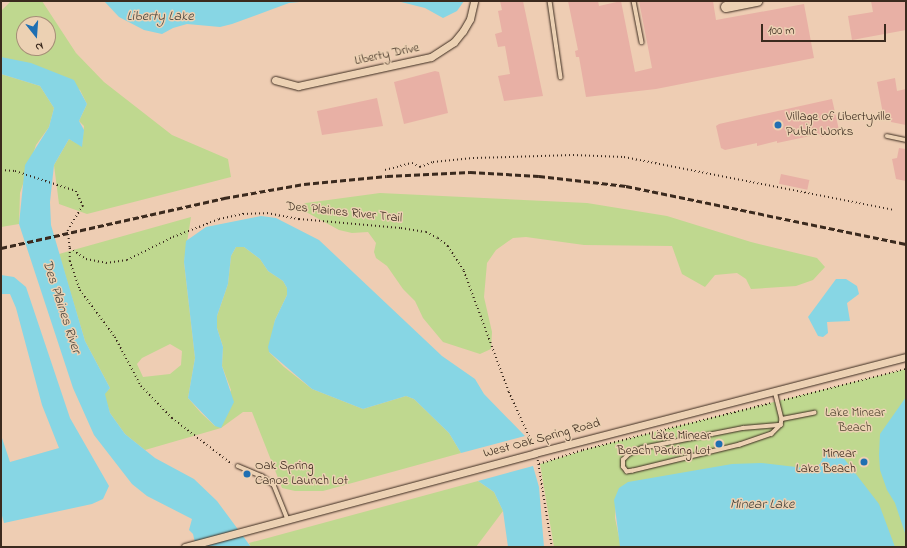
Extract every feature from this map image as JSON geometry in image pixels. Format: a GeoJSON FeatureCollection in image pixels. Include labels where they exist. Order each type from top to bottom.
{"type":"FeatureCollection","features":[{"type":"Feature","properties":{"kind":"street","name":"Liberty Drive"},"geometry":{"type":"LineString","coordinates":[[275,80],[298,86],[432,57],[454,42],[463,31],[470,19],[474,1]]}},
{"type":"Feature","properties":{"kind":"street"},"geometry":{"type":"LineString","coordinates":[[726,7],[757,1]]}},
{"type":"Feature","properties":{"kind":"street","name":"West Oak Spring Road"},"geometry":{"type":"LineString","coordinates":[[185,547],[535,452],[906,357]]}},
{"type":"Feature","properties":{"kind":"lane"},"geometry":{"type":"LineString","coordinates":[[550,1],[561,77]]}},
{"type":"Feature","properties":{"kind":"lane"},"geometry":{"type":"LineString","coordinates":[[634,1],[642,42]]}},
{"type":"Feature","properties":{"kind":"lane"},"geometry":{"type":"LineString","coordinates":[[887,136],[906,140]]}},
{"type":"Feature","properties":{"kind":"lane"},"geometry":{"type":"LineString","coordinates":[[776,391],[782,419],[781,425],[772,434],[740,445],[633,471],[627,472],[623,467],[622,460],[628,454],[642,448],[743,428],[781,425]]}},
{"type":"Feature","properties":{"kind":"lane"},"geometry":{"type":"LineString","coordinates":[[782,419],[814,413]]}},
{"type":"Feature","properties":{"kind":"lane"},"geometry":{"type":"LineString","coordinates":[[238,466],[262,476],[274,485],[288,519]]}},
{"type":"Feature","properties":{"kind":"path"},"geometry":{"type":"LineString","coordinates":[[385,170],[412,163],[420,167],[433,162],[472,158],[572,155],[624,157],[895,210]]}},
{"type":"Feature","properties":{"kind":"path"},"geometry":{"type":"LineString","coordinates":[[1,170],[15,171],[70,188],[79,194],[83,206],[68,230],[70,261],[80,290],[115,337],[141,386],[172,418],[225,460],[238,466]]}},
{"type":"Feature","properties":{"kind":"path","name":"Des Plaines River Trail"},"geometry":{"type":"LineString","coordinates":[[70,248],[86,259],[99,262],[127,260],[173,237],[219,219],[267,213],[299,219],[426,232],[448,246],[464,271],[509,392],[539,464],[552,547]]}},
{"type":"Feature","properties":{"kind":"path"},"geometry":{"type":"LineString","coordinates":[[539,464],[583,450],[906,369]]}},
{"type":"Feature","properties":{"kind":"green space"},"geometry":{"type":"Polygon","coordinates":[[[11,1],[42,1],[52,16],[16,16],[16,56],[56,56],[56,22],[76,53],[104,82],[172,135],[228,159],[231,177],[87,214],[59,204],[54,165],[69,139],[82,146],[84,126],[79,121],[87,104],[80,90],[1,57],[1,11],[11,1]]]}},
{"type":"Feature","properties":{"kind":"green space"},"geometry":{"type":"Polygon","coordinates":[[[1,74],[40,86],[54,108],[49,127],[36,145],[20,193],[19,224],[1,227],[1,74]]]}},
{"type":"Feature","properties":{"kind":"green space"},"geometry":{"type":"Polygon","coordinates":[[[380,193],[587,203],[667,216],[751,242],[817,258],[825,267],[813,280],[796,286],[751,289],[746,279],[737,273],[715,275],[705,287],[682,274],[672,246],[584,245],[526,237],[513,238],[496,250],[487,263],[484,297],[492,332],[491,349],[480,354],[443,342],[423,318],[415,301],[403,289],[387,266],[376,258],[374,252],[376,243],[368,232],[352,233],[339,230],[297,207],[306,203],[380,193]]]}},
{"type":"Feature","properties":{"kind":"green space"},"geometry":{"type":"Polygon","coordinates":[[[191,217],[184,262],[195,358],[188,398],[215,426],[231,390],[222,366],[223,347],[217,328],[217,316],[228,284],[231,256],[236,247],[244,247],[260,259],[268,271],[283,281],[287,288],[287,295],[275,320],[269,352],[284,367],[312,389],[363,409],[406,396],[414,399],[449,433],[461,453],[323,491],[295,491],[282,488],[252,412],[243,412],[221,428],[145,450],[125,434],[110,413],[104,394],[110,388],[85,341],[59,254],[191,217]],[[170,344],[142,358],[137,364],[143,377],[170,374],[181,365],[182,351],[170,344]]]}},
{"type":"Feature","properties":{"kind":"green space","name":"Lake Minear Beach"},"geometry":{"type":"Polygon","coordinates":[[[906,369],[906,547],[894,547],[823,459],[817,467],[809,471],[616,500],[615,518],[621,547],[554,547],[540,464],[591,448],[906,369]]]}},
{"type":"Feature","properties":{"kind":"green space"},"geometry":{"type":"Polygon","coordinates":[[[478,481],[494,492],[503,511],[476,547],[251,547],[249,543],[478,481]]]}},
{"type":"Feature","properties":{"kind":"water","name":"Liberty Lake"},"geometry":{"type":"Polygon","coordinates":[[[104,1],[310,1],[289,3],[220,27],[187,24],[173,28],[162,34],[144,30],[119,17],[104,1]]]}},
{"type":"Feature","properties":{"kind":"water"},"geometry":{"type":"Polygon","coordinates":[[[397,1],[464,1],[457,11],[443,18],[425,8],[397,1]]]}},
{"type":"Feature","properties":{"kind":"water","name":"Des Plaines River"},"geometry":{"type":"Polygon","coordinates":[[[1,57],[31,63],[74,80],[87,104],[79,121],[84,130],[82,147],[69,139],[54,165],[50,202],[51,225],[85,341],[110,388],[105,394],[110,413],[125,434],[155,458],[194,479],[217,501],[251,547],[196,547],[193,534],[189,530],[192,519],[147,496],[132,484],[94,435],[73,388],[19,224],[25,165],[49,127],[54,108],[40,86],[1,74],[1,57]]]}},
{"type":"Feature","properties":{"kind":"water"},"geometry":{"type":"Polygon","coordinates":[[[261,216],[276,218],[319,240],[442,356],[475,379],[484,394],[525,436],[461,453],[449,433],[414,399],[406,396],[363,409],[312,389],[269,352],[268,347],[275,320],[287,295],[287,288],[283,281],[268,271],[260,259],[244,247],[236,247],[231,256],[228,284],[217,316],[217,328],[223,347],[222,366],[234,402],[221,428],[215,426],[188,398],[195,358],[184,262],[186,241],[206,227],[261,216]]]}},
{"type":"Feature","properties":{"kind":"water"},"geometry":{"type":"Polygon","coordinates":[[[1,275],[14,277],[26,287],[70,418],[109,486],[103,499],[92,504],[4,523],[1,512],[1,435],[10,462],[59,448],[42,405],[16,308],[10,294],[1,294],[1,275]]]}},
{"type":"Feature","properties":{"kind":"water"},"geometry":{"type":"Polygon","coordinates":[[[836,279],[846,279],[857,286],[859,294],[847,303],[850,321],[827,322],[828,333],[823,337],[818,336],[808,317],[836,279]]]}},
{"type":"Feature","properties":{"kind":"water"},"geometry":{"type":"Polygon","coordinates":[[[906,397],[906,536],[895,503],[887,490],[880,470],[879,455],[880,434],[906,397]]]}},
{"type":"Feature","properties":{"kind":"water","name":"Minear Lake"},"geometry":{"type":"Polygon","coordinates":[[[833,453],[842,456],[879,504],[895,547],[620,547],[614,500],[619,488],[628,482],[732,464],[761,463],[813,469],[820,464],[824,455],[833,453]]]}},
{"type":"Feature","properties":{"kind":"water"},"geometry":{"type":"Polygon","coordinates":[[[533,466],[539,487],[544,547],[508,547],[503,511],[494,492],[478,481],[533,466]]]}},
{"type":"Feature","properties":{"kind":"building"},"geometry":{"type":"Polygon","coordinates":[[[500,1],[523,1],[543,96],[504,101],[498,76],[510,74],[505,46],[498,47],[495,34],[502,32],[498,11],[502,10],[500,1]]]}},
{"type":"Feature","properties":{"kind":"building"},"geometry":{"type":"Polygon","coordinates":[[[568,1],[598,1],[599,6],[621,1],[635,72],[652,68],[639,1],[713,1],[716,20],[804,4],[814,58],[656,89],[586,97],[579,57],[576,57],[575,51],[578,50],[568,1]]]}},
{"type":"Feature","properties":{"kind":"building"},"geometry":{"type":"Polygon","coordinates":[[[871,1],[906,1],[906,30],[852,40],[848,16],[873,12],[871,1]]]}},
{"type":"Feature","properties":{"kind":"building"},"geometry":{"type":"Polygon","coordinates":[[[435,71],[439,72],[448,113],[404,124],[394,82],[435,71]]]}},
{"type":"Feature","properties":{"kind":"building"},"geometry":{"type":"Polygon","coordinates":[[[895,78],[897,91],[906,89],[906,125],[891,122],[891,118],[884,119],[877,82],[895,78]]]}},
{"type":"Feature","properties":{"kind":"building"},"geometry":{"type":"Polygon","coordinates":[[[377,98],[383,126],[322,135],[317,111],[377,98]]]}},
{"type":"Feature","properties":{"kind":"building","name":"Village of Libertyville Public Works"},"geometry":{"type":"Polygon","coordinates":[[[832,99],[839,130],[826,133],[827,135],[821,137],[820,134],[757,146],[757,143],[725,150],[721,148],[716,126],[719,124],[832,99]]]}},
{"type":"Feature","properties":{"kind":"building"},"geometry":{"type":"Polygon","coordinates":[[[899,148],[906,149],[906,181],[896,179],[892,159],[897,158],[899,148]]]}},
{"type":"Feature","properties":{"kind":"building"},"geometry":{"type":"Polygon","coordinates":[[[781,174],[809,180],[807,190],[779,184],[781,174]]]}},
{"type":"Feature","properties":{"kind":"railway"},"geometry":{"type":"LineString","coordinates":[[1,248],[224,198],[304,184],[387,176],[470,172],[539,176],[626,186],[906,244]]}},
{"type":"Feature","properties":{"kind":"place","name":"Village of Libertyville Public Works"},"geometry":{"type":"Point","coordinates":[778,125]}},
{"type":"Feature","properties":{"kind":"place","name":"Lake Minear Beach Parking Lot"},"geometry":{"type":"Point","coordinates":[719,444]}},
{"type":"Feature","properties":{"kind":"place","name":"Minear Lake Beach"},"geometry":{"type":"Point","coordinates":[864,462]}},
{"type":"Feature","properties":{"kind":"place","name":"Oak Spring Canoe Launch Lot"},"geometry":{"type":"Point","coordinates":[247,474]}}]}
